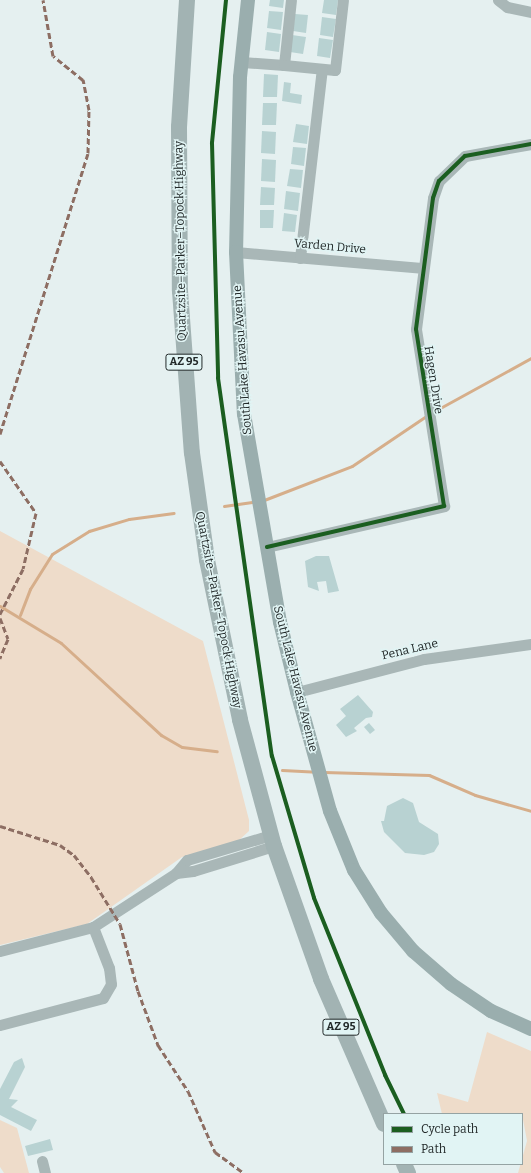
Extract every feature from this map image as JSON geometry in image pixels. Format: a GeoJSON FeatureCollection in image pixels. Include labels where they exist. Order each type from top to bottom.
{"type":"FeatureCollection","features":[{"type":"Feature","properties":{"kind":"highway","name":"Quartzsite–Parker–Topock Highway"},"geometry":{"type":"LineString","coordinates":[[187,0],[179,127],[178,236],[191,445],[224,652],[273,841],[321,979],[383,1122]]}},
{"type":"Feature","properties":{"kind":"main road","name":"South Lake Havasu Avenue"},"geometry":{"type":"LineString","coordinates":[[248,0],[242,62],[236,252],[244,414],[267,547],[297,692],[330,811],[354,870],[381,913],[412,952],[451,984],[491,1011],[531,1029]]}},
{"type":"Feature","properties":{"kind":"street"},"geometry":{"type":"LineString","coordinates":[[284,64],[291,0]]}},
{"type":"Feature","properties":{"kind":"street"},"geometry":{"type":"LineString","coordinates":[[242,62],[284,64],[335,70],[343,0]]}},
{"type":"Feature","properties":{"kind":"street"},"geometry":{"type":"LineString","coordinates":[[498,0],[507,7],[531,12]]}},
{"type":"Feature","properties":{"kind":"street"},"geometry":{"type":"LineString","coordinates":[[300,258],[322,69]]}},
{"type":"Feature","properties":{"kind":"street","name":"Hagen Drive"},"geometry":{"type":"LineString","coordinates":[[267,547],[444,506],[417,343],[421,268],[433,198],[449,169],[465,156],[478,151],[531,144]]}},
{"type":"Feature","properties":{"kind":"street","name":"Varden Drive"},"geometry":{"type":"LineString","coordinates":[[236,252],[421,268]]}},
{"type":"Feature","properties":{"kind":"street","name":"Pena Lane"},"geometry":{"type":"LineString","coordinates":[[297,692],[424,659],[531,644]]}},
{"type":"Feature","properties":{"kind":"street"},"geometry":{"type":"LineString","coordinates":[[0,951],[93,927],[176,873],[193,871],[273,841]]}},
{"type":"Feature","properties":{"kind":"street"},"geometry":{"type":"LineString","coordinates":[[0,1025],[96,1003],[108,993],[109,968],[93,927]]}},
{"type":"Feature","properties":{"kind":"street"},"geometry":{"type":"LineString","coordinates":[[42,1161],[46,1173]]}},
{"type":"Feature","properties":{"kind":"shaded area"},"geometry":{"type":"Polygon","coordinates":[[[0,531],[203,641],[249,820],[249,831],[237,842],[182,857],[87,924],[0,945],[0,531]]]}},
{"type":"Feature","properties":{"kind":"shaded area"},"geometry":{"type":"Polygon","coordinates":[[[487,1032],[531,1051],[531,1173],[518,1173],[520,1165],[523,1165],[523,1155],[527,1141],[523,1113],[442,1113],[437,1093],[468,1102],[487,1032]]]}},
{"type":"Feature","properties":{"kind":"shaded area"},"geometry":{"type":"Polygon","coordinates":[[[0,1120],[17,1128],[29,1173],[4,1173],[0,1167],[0,1120]]]}},
{"type":"Feature","properties":{"kind":"building"},"geometry":{"type":"Polygon","coordinates":[[[270,0],[284,0],[283,8],[269,6],[270,0]]]}},
{"type":"Feature","properties":{"kind":"building"},"geometry":{"type":"Polygon","coordinates":[[[324,0],[338,0],[336,15],[322,13],[324,0]]]}},
{"type":"Feature","properties":{"kind":"building"},"geometry":{"type":"Polygon","coordinates":[[[269,11],[283,12],[281,30],[267,28],[269,11]]]}},
{"type":"Feature","properties":{"kind":"building"},"geometry":{"type":"Polygon","coordinates":[[[295,14],[308,15],[306,33],[293,31],[295,14]]]}},
{"type":"Feature","properties":{"kind":"building"},"geometry":{"type":"Polygon","coordinates":[[[322,17],[336,19],[333,37],[320,35],[322,17]]]}},
{"type":"Feature","properties":{"kind":"building"},"geometry":{"type":"Polygon","coordinates":[[[267,32],[281,34],[279,52],[265,50],[267,32]]]}},
{"type":"Feature","properties":{"kind":"building"},"geometry":{"type":"Polygon","coordinates":[[[292,35],[306,37],[303,54],[290,52],[292,35]]]}},
{"type":"Feature","properties":{"kind":"building"},"geometry":{"type":"Polygon","coordinates":[[[319,38],[333,40],[330,58],[317,56],[319,38]]]}},
{"type":"Feature","properties":{"kind":"building"},"geometry":{"type":"Polygon","coordinates":[[[264,74],[278,75],[277,97],[263,97],[264,74]]]}},
{"type":"Feature","properties":{"kind":"building"},"geometry":{"type":"Polygon","coordinates":[[[284,82],[291,83],[290,93],[302,95],[301,104],[282,101],[284,82]]]}},
{"type":"Feature","properties":{"kind":"building"},"geometry":{"type":"Polygon","coordinates":[[[263,103],[277,103],[276,125],[262,125],[263,103]]]}},
{"type":"Feature","properties":{"kind":"building"},"geometry":{"type":"Polygon","coordinates":[[[296,124],[309,126],[307,144],[293,142],[296,124]]]}},
{"type":"Feature","properties":{"kind":"building"},"geometry":{"type":"Polygon","coordinates":[[[262,131],[276,132],[275,154],[261,153],[262,131]]]}},
{"type":"Feature","properties":{"kind":"building"},"geometry":{"type":"Polygon","coordinates":[[[293,147],[306,148],[304,166],[291,164],[293,147]]]}},
{"type":"Feature","properties":{"kind":"building"},"geometry":{"type":"Polygon","coordinates":[[[262,159],[276,160],[275,182],[261,181],[262,159]]]}},
{"type":"Feature","properties":{"kind":"building"},"geometry":{"type":"Polygon","coordinates":[[[290,169],[303,170],[301,188],[287,186],[290,169]]]}},
{"type":"Feature","properties":{"kind":"building"},"geometry":{"type":"Polygon","coordinates":[[[261,187],[275,188],[274,205],[260,205],[261,187]]]}},
{"type":"Feature","properties":{"kind":"building"},"geometry":{"type":"Polygon","coordinates":[[[286,191],[300,193],[298,211],[284,209],[286,191]]]}},
{"type":"Feature","properties":{"kind":"building"},"geometry":{"type":"Polygon","coordinates":[[[260,210],[274,210],[273,228],[260,228],[260,210]]]}},
{"type":"Feature","properties":{"kind":"building"},"geometry":{"type":"Polygon","coordinates":[[[284,213],[297,215],[295,232],[282,231],[284,213]]]}},
{"type":"Feature","properties":{"kind":"building"},"geometry":{"type":"Polygon","coordinates":[[[316,556],[329,556],[339,591],[328,593],[326,581],[317,582],[319,591],[308,587],[305,561],[316,556]]]}},
{"type":"Feature","properties":{"kind":"building"},"geometry":{"type":"Polygon","coordinates":[[[358,695],[373,712],[372,717],[366,718],[354,728],[357,731],[346,737],[336,725],[346,716],[340,709],[358,695]]]}},
{"type":"Feature","properties":{"kind":"building"},"geometry":{"type":"Polygon","coordinates":[[[369,723],[375,730],[370,734],[364,727],[369,723]]]}},
{"type":"Feature","properties":{"kind":"building"},"geometry":{"type":"Polygon","coordinates":[[[403,798],[413,803],[419,822],[438,834],[439,844],[434,852],[424,855],[405,853],[384,832],[381,821],[384,821],[387,806],[403,798]]]}},
{"type":"Feature","properties":{"kind":"building"},"geometry":{"type":"Polygon","coordinates":[[[22,1058],[25,1067],[9,1099],[18,1100],[11,1107],[37,1120],[31,1131],[0,1115],[0,1089],[14,1062],[22,1058]]]}},
{"type":"Feature","properties":{"kind":"building"},"geometry":{"type":"Polygon","coordinates":[[[50,1139],[53,1150],[28,1156],[25,1146],[50,1139]]]}},
{"type":"Feature","properties":{"kind":"waterway"},"geometry":{"type":"LineString","coordinates":[[431,413],[531,358]]}},
{"type":"Feature","properties":{"kind":"waterway"},"geometry":{"type":"LineString","coordinates":[[264,500],[352,466],[426,416]]}},
{"type":"Feature","properties":{"kind":"waterway"},"geometry":{"type":"LineString","coordinates":[[224,506],[254,502]]}},
{"type":"Feature","properties":{"kind":"waterway"},"geometry":{"type":"LineString","coordinates":[[20,615],[30,589],[52,554],[89,531],[129,519],[174,513]]}},
{"type":"Feature","properties":{"kind":"waterway"},"geometry":{"type":"LineString","coordinates":[[0,606],[61,643],[161,735],[182,747],[217,751]]}},
{"type":"Feature","properties":{"kind":"waterway"},"geometry":{"type":"LineString","coordinates":[[282,770],[316,772]]}},
{"type":"Feature","properties":{"kind":"waterway"},"geometry":{"type":"LineString","coordinates":[[324,772],[429,775],[475,795],[531,811]]}},
{"type":"Feature","properties":{"kind":"marked path"},"geometry":{"type":"LineString","coordinates":[[0,434],[88,153],[89,110],[83,80],[53,56],[43,0]]}},
{"type":"Feature","properties":{"kind":"marked path"},"geometry":{"type":"LineString","coordinates":[[0,461],[36,513],[23,569],[0,614]]}},
{"type":"Feature","properties":{"kind":"marked path"},"geometry":{"type":"LineString","coordinates":[[0,618],[8,639],[0,658]]}},
{"type":"Feature","properties":{"kind":"marked path"},"geometry":{"type":"LineString","coordinates":[[0,826],[60,845],[74,855],[91,877],[120,924],[138,991],[158,1045],[188,1091],[215,1152],[244,1173]]}},
{"type":"Feature","properties":{"kind":"cycle path"},"geometry":{"type":"LineString","coordinates":[[226,0],[212,143],[218,378],[272,756],[314,898],[385,1075],[404,1113]]}},
{"type":"Feature","properties":{"kind":"cycle path"},"geometry":{"type":"LineString","coordinates":[[267,547],[444,506],[416,329],[433,198],[439,181],[465,156],[531,144]]}}]}
